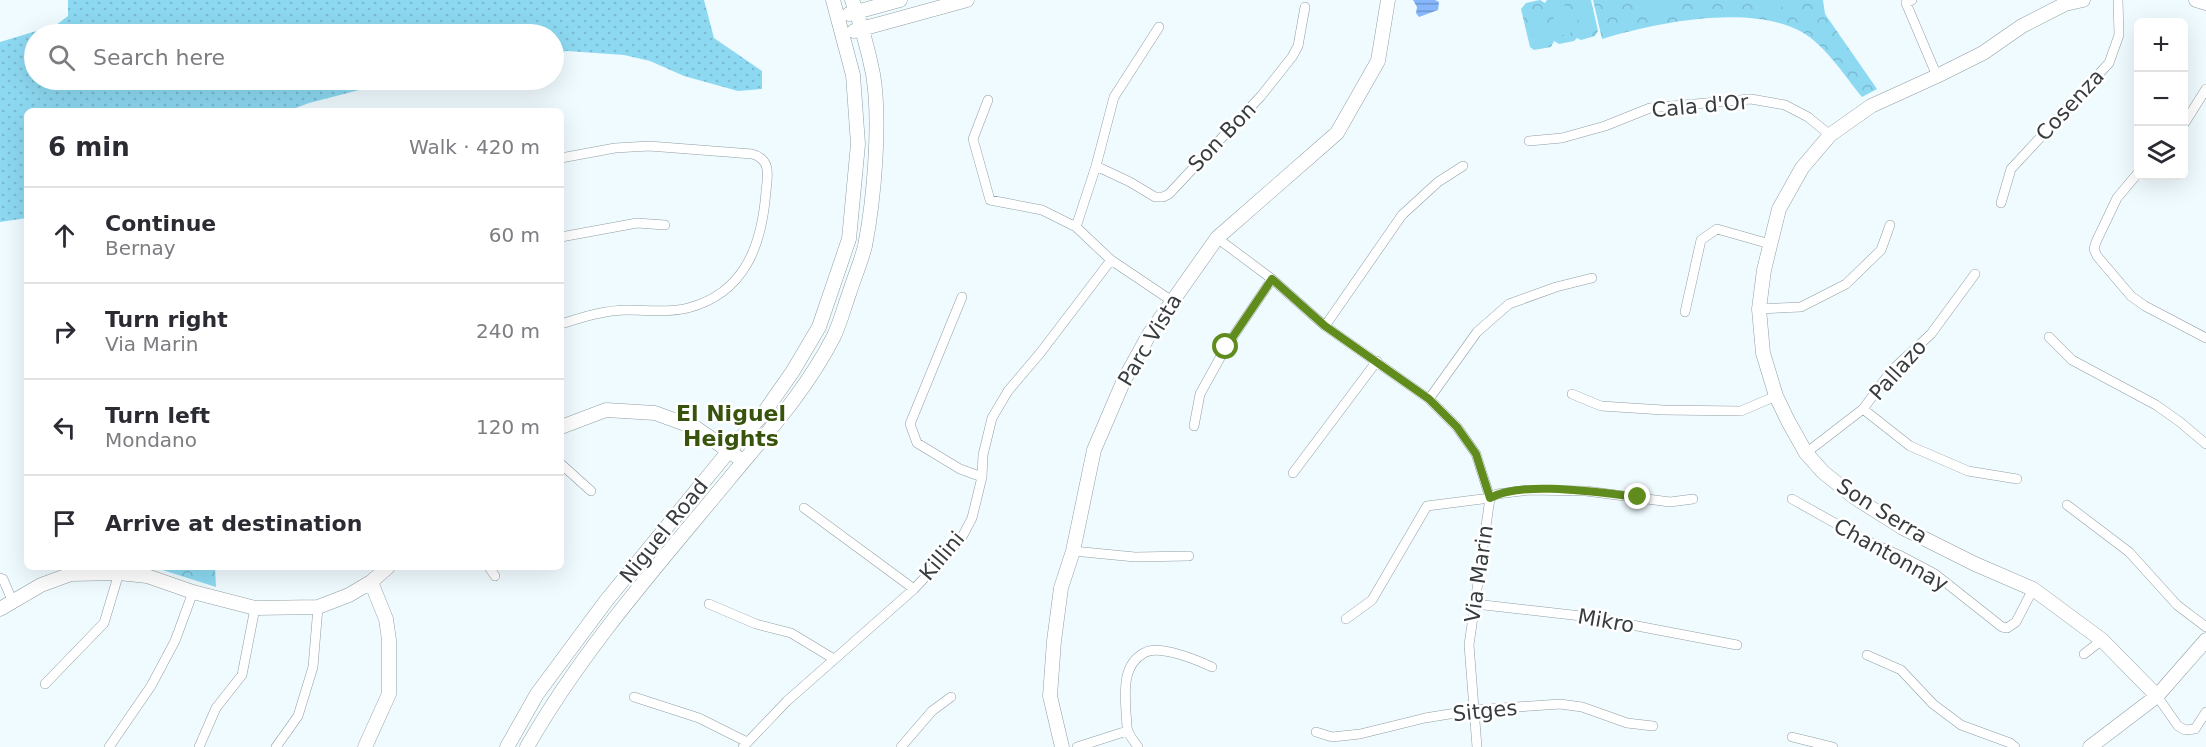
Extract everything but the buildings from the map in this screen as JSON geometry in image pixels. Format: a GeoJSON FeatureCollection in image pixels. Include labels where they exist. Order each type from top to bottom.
{"type":"FeatureCollection","features":[{"type":"Feature","properties":{"kind":"street","name":"Niguel Road"},"geometry":{"type":"LineString","coordinates":[[507,747],[537,694],[606,601],[728,452],[763,414],[793,371],[819,327],[849,239],[858,144],[853,75],[833,0]]}},
{"type":"Feature","properties":{"kind":"street"},"geometry":{"type":"LineString","coordinates":[[838,18],[854,6],[900,0]]}},
{"type":"Feature","properties":{"kind":"street"},"geometry":{"type":"LineString","coordinates":[[843,33],[967,0]]}},
{"type":"Feature","properties":{"kind":"street","name":"Parc Vista"},"geometry":{"type":"LineString","coordinates":[[1062,747],[1050,696],[1061,588],[1073,551],[1094,450],[1124,380],[1150,333],[1217,238],[1337,133],[1378,61],[1388,0]]}},
{"type":"Feature","properties":{"kind":"street"},"geometry":{"type":"LineString","coordinates":[[1912,0],[1906,3],[1937,76]]}},
{"type":"Feature","properties":{"kind":"street","name":"Son Serra"},"geometry":{"type":"LineString","coordinates":[[2083,0],[2065,4],[2022,26],[1983,53],[1871,106],[1830,135],[1802,168],[1779,209],[1764,270],[1759,309],[1763,353],[1776,396],[1806,453],[1823,472],[1854,497],[1903,528],[1975,564],[2033,589],[2102,640],[2157,696]]}},
{"type":"Feature","properties":{"kind":"street","name":"Cosenza"},"geometry":{"type":"LineString","coordinates":[[2001,203],[2011,169],[2109,63],[2119,35],[2118,0]]}},
{"type":"Feature","properties":{"kind":"street"},"geometry":{"type":"LineString","coordinates":[[2196,0],[2206,3]]}},
{"type":"Feature","properties":{"kind":"street","name":"Niguel Road"},"geometry":{"type":"LineString","coordinates":[[527,747],[553,702],[622,609],[778,422],[809,379],[834,335],[864,248],[871,204],[876,132],[873,77],[862,28],[854,6]]}},
{"type":"Feature","properties":{"kind":"street","name":"Son Bon"},"geometry":{"type":"LineString","coordinates":[[1096,166],[1155,197],[1169,194],[1261,96],[1292,57],[1298,46],[1305,7]]}},
{"type":"Feature","properties":{"kind":"street"},"geometry":{"type":"LineString","coordinates":[[1076,227],[1096,166],[1114,97],[1159,27]]}},
{"type":"Feature","properties":{"kind":"street"},"geometry":{"type":"LineString","coordinates":[[2188,118],[2206,89]]}},
{"type":"Feature","properties":{"kind":"street","name":"Cala d'Or"},"geometry":{"type":"LineString","coordinates":[[1529,141],[1562,138],[1605,126],[1650,108],[1751,99],[1785,105],[1808,117],[1830,135]]}},
{"type":"Feature","properties":{"kind":"street"},"geometry":{"type":"LineString","coordinates":[[988,100],[973,139],[990,200],[1042,210],[1076,227],[1111,260],[1172,301]]}},
{"type":"Feature","properties":{"kind":"street"},"geometry":{"type":"LineString","coordinates":[[564,157],[615,148],[649,146],[752,154],[763,159],[767,164],[764,214],[759,240],[749,261],[734,281],[713,298],[687,308],[659,311],[627,310],[590,315],[564,323]]}},
{"type":"Feature","properties":{"kind":"street"},"geometry":{"type":"LineString","coordinates":[[1325,326],[1402,215],[1438,182],[1462,166]]}},
{"type":"Feature","properties":{"kind":"street"},"geometry":{"type":"LineString","coordinates":[[2134,179],[2117,198],[2096,242],[2094,249],[2097,256],[2131,296],[2145,306],[2206,338]]}},
{"type":"Feature","properties":{"kind":"street"},"geometry":{"type":"LineString","coordinates":[[564,236],[637,223],[665,225]]}},
{"type":"Feature","properties":{"kind":"street"},"geometry":{"type":"LineString","coordinates":[[1759,309],[1801,307],[1846,284],[1881,250],[1890,225]]}},
{"type":"Feature","properties":{"kind":"street"},"geometry":{"type":"LineString","coordinates":[[1685,312],[1701,240],[1717,229],[1770,244]]}},
{"type":"Feature","properties":{"kind":"street","name":"Via Marin"},"geometry":{"type":"LineString","coordinates":[[1217,238],[1272,279],[1325,326],[1429,399],[1457,427],[1476,454],[1490,498],[1469,645],[1477,747]]}},
{"type":"Feature","properties":{"kind":"street","name":"Killini"},"geometry":{"type":"LineString","coordinates":[[745,744],[786,701],[963,544],[982,477],[992,418],[1008,391],[1041,352],[1111,260]]}},
{"type":"Feature","properties":{"kind":"street","name":"Pallazo"},"geometry":{"type":"LineString","coordinates":[[1806,453],[1863,409],[1892,370],[1931,334],[1975,274]]}},
{"type":"Feature","properties":{"kind":"street"},"geometry":{"type":"LineString","coordinates":[[1429,399],[1477,332],[1509,304],[1556,287],[1592,278]]}},
{"type":"Feature","properties":{"kind":"street"},"geometry":{"type":"LineString","coordinates":[[1194,426],[1200,394],[1226,347],[1272,279]]}},
{"type":"Feature","properties":{"kind":"street"},"geometry":{"type":"LineString","coordinates":[[962,297],[910,424],[917,443],[960,469],[982,477]]}},
{"type":"Feature","properties":{"kind":"street"},"geometry":{"type":"LineString","coordinates":[[2049,337],[2072,360],[2156,405],[2206,444]]}},
{"type":"Feature","properties":{"kind":"street"},"geometry":{"type":"LineString","coordinates":[[1293,473],[1377,361]]}},
{"type":"Feature","properties":{"kind":"street"},"geometry":{"type":"LineString","coordinates":[[1572,394],[1601,406],[1741,411],[1776,396]]}},
{"type":"Feature","properties":{"kind":"street"},"geometry":{"type":"LineString","coordinates":[[1863,409],[1910,446],[1968,471],[2018,479]]}},
{"type":"Feature","properties":{"kind":"street"},"geometry":{"type":"LineString","coordinates":[[564,426],[606,410],[655,413],[696,428],[728,452],[744,460]]}},
{"type":"Feature","properties":{"kind":"street"},"geometry":{"type":"LineString","coordinates":[[564,467],[591,491]]}},
{"type":"Feature","properties":{"kind":"street"},"geometry":{"type":"LineString","coordinates":[[1346,619],[1372,600],[1427,506],[1490,498],[1497,494],[1528,490],[1586,491],[1670,502],[1693,499]]}},
{"type":"Feature","properties":{"kind":"street","name":"Chantonnay"},"geometry":{"type":"LineString","coordinates":[[1792,499],[1865,540],[1935,574],[2002,627],[2007,628],[2016,622],[2033,589]]}},
{"type":"Feature","properties":{"kind":"street"},"geometry":{"type":"LineString","coordinates":[[2067,505],[2129,552],[2176,605],[2206,627]]}},
{"type":"Feature","properties":{"kind":"street"},"geometry":{"type":"LineString","coordinates":[[804,508],[914,589]]}},
{"type":"Feature","properties":{"kind":"street"},"geometry":{"type":"LineString","coordinates":[[1073,551],[1135,557],[1189,556]]}},
{"type":"Feature","properties":{"kind":"street"},"geometry":{"type":"LineString","coordinates":[[0,609],[12,600],[71,570],[147,576],[193,592],[255,608],[318,607],[349,595],[372,582],[385,570]]}},
{"type":"Feature","properties":{"kind":"street"},"geometry":{"type":"LineString","coordinates":[[491,570],[495,576]]}},
{"type":"Feature","properties":{"kind":"street"},"geometry":{"type":"LineString","coordinates":[[45,684],[104,623],[119,573]]}},
{"type":"Feature","properties":{"kind":"street"},"geometry":{"type":"LineString","coordinates":[[0,578],[3,579],[12,600]]}},
{"type":"Feature","properties":{"kind":"street"},"geometry":{"type":"LineString","coordinates":[[365,747],[389,694],[389,640],[386,619],[372,582]]}},
{"type":"Feature","properties":{"kind":"street"},"geometry":{"type":"LineString","coordinates":[[109,747],[151,686],[175,641],[193,592]]}},
{"type":"Feature","properties":{"kind":"street"},"geometry":{"type":"LineString","coordinates":[[709,604],[756,624],[791,633],[834,659]]}},
{"type":"Feature","properties":{"kind":"street","name":"Mikro"},"geometry":{"type":"LineString","coordinates":[[1475,604],[1590,617],[1737,645]]}},
{"type":"Feature","properties":{"kind":"street"},"geometry":{"type":"LineString","coordinates":[[276,747],[298,716],[313,667],[318,607]]}},
{"type":"Feature","properties":{"kind":"street"},"geometry":{"type":"LineString","coordinates":[[199,747],[216,708],[242,675],[255,608]]}},
{"type":"Feature","properties":{"kind":"street"},"geometry":{"type":"LineString","coordinates":[[2084,654],[2102,640]]}},
{"type":"Feature","properties":{"kind":"street"},"geometry":{"type":"LineString","coordinates":[[2090,747],[2157,696],[2206,640]]}},
{"type":"Feature","properties":{"kind":"street"},"geometry":{"type":"LineString","coordinates":[[1138,747],[1127,730],[1125,688],[1132,664],[1144,653],[1153,651],[1190,657],[1212,667]]}},
{"type":"Feature","properties":{"kind":"street"},"geometry":{"type":"LineString","coordinates":[[1867,655],[1901,670],[1933,704],[1961,725],[2010,743],[2015,747]]}},
{"type":"Feature","properties":{"kind":"street"},"geometry":{"type":"LineString","coordinates":[[2157,696],[2178,726],[2185,730],[2195,729],[2206,712]]}},
{"type":"Feature","properties":{"kind":"street"},"geometry":{"type":"LineString","coordinates":[[634,697],[699,718],[745,744]]}},
{"type":"Feature","properties":{"kind":"street"},"geometry":{"type":"LineString","coordinates":[[901,747],[932,711],[951,697]]}},
{"type":"Feature","properties":{"kind":"street","name":"Sitges"},"geometry":{"type":"LineString","coordinates":[[1316,732],[1332,737],[1360,734],[1425,718],[1474,710],[1560,704],[1582,707],[1627,723],[1653,726]]}},
{"type":"Feature","properties":{"kind":"street"},"geometry":{"type":"LineString","coordinates":[[1077,747],[1127,730]]}},
{"type":"Feature","properties":{"kind":"street"},"geometry":{"type":"LineString","coordinates":[[1792,737],[1833,747]]}},
{"type":"Feature","properties":{"kind":"green space"},"geometry":{"type":"Polygon","coordinates":[[[68,0],[704,0],[714,38],[762,71],[762,89],[738,91],[684,76],[650,61],[624,55],[564,51],[564,24],[57,24],[68,16],[68,0]]]}},
{"type":"Feature","properties":{"kind":"green space"},"geometry":{"type":"Polygon","coordinates":[[[1540,0],[1545,3],[1547,0],[1591,0],[1598,31],[1595,36],[1581,40],[1577,38],[1574,41],[1559,44],[1554,41],[1551,47],[1534,50],[1530,47],[1521,9],[1526,3],[1540,0]]]}},
{"type":"Feature","properties":{"kind":"green space"},"geometry":{"type":"Polygon","coordinates":[[[1588,0],[1594,28],[1581,31],[1574,1],[1588,0]]]}},
{"type":"Feature","properties":{"kind":"green space"},"geometry":{"type":"Polygon","coordinates":[[[1593,0],[1823,0],[1825,14],[1877,89],[1862,97],[1815,41],[1796,29],[1775,22],[1751,18],[1699,19],[1647,27],[1602,39],[1593,0]]]}},
{"type":"Feature","properties":{"kind":"green space"},"geometry":{"type":"Polygon","coordinates":[[[1643,0],[1684,0],[1664,15],[1655,12],[1643,0]]]}},
{"type":"Feature","properties":{"kind":"green space"},"geometry":{"type":"Polygon","coordinates":[[[1749,0],[1786,0],[1776,16],[1749,0]]]}},
{"type":"Feature","properties":{"kind":"green space"},"geometry":{"type":"Polygon","coordinates":[[[1564,3],[1571,33],[1558,36],[1551,6],[1564,3]]]}},
{"type":"Feature","properties":{"kind":"green space"},"geometry":{"type":"Polygon","coordinates":[[[1541,8],[1548,38],[1534,41],[1527,12],[1541,8]]]}},
{"type":"Feature","properties":{"kind":"green space"},"geometry":{"type":"Polygon","coordinates":[[[24,35],[24,90],[359,90],[296,108],[24,108],[24,218],[0,222],[0,42],[24,35]]]}},
{"type":"Feature","properties":{"kind":"green space"},"geometry":{"type":"Polygon","coordinates":[[[162,570],[215,570],[216,587],[162,570]]]}},
{"type":"Feature","properties":{"kind":"shaded area"},"geometry":{"type":"Polygon","coordinates":[[[1413,0],[1435,0],[1439,2],[1438,10],[1419,17],[1413,0]]]}},
{"type":"Feature","properties":{"kind":"district","name":"El Niguel Heights"},"geometry":{"type":"Point","coordinates":[731,426]}},
{"type":"Feature","properties":{"kind":"route"},"geometry":{"type":"LineString","coordinates":[[1226,347],[1272,279],[1325,326],[1429,399],[1457,427],[1476,454],[1490,498],[1497,494],[1528,490],[1586,491],[1638,497]]}}]}
